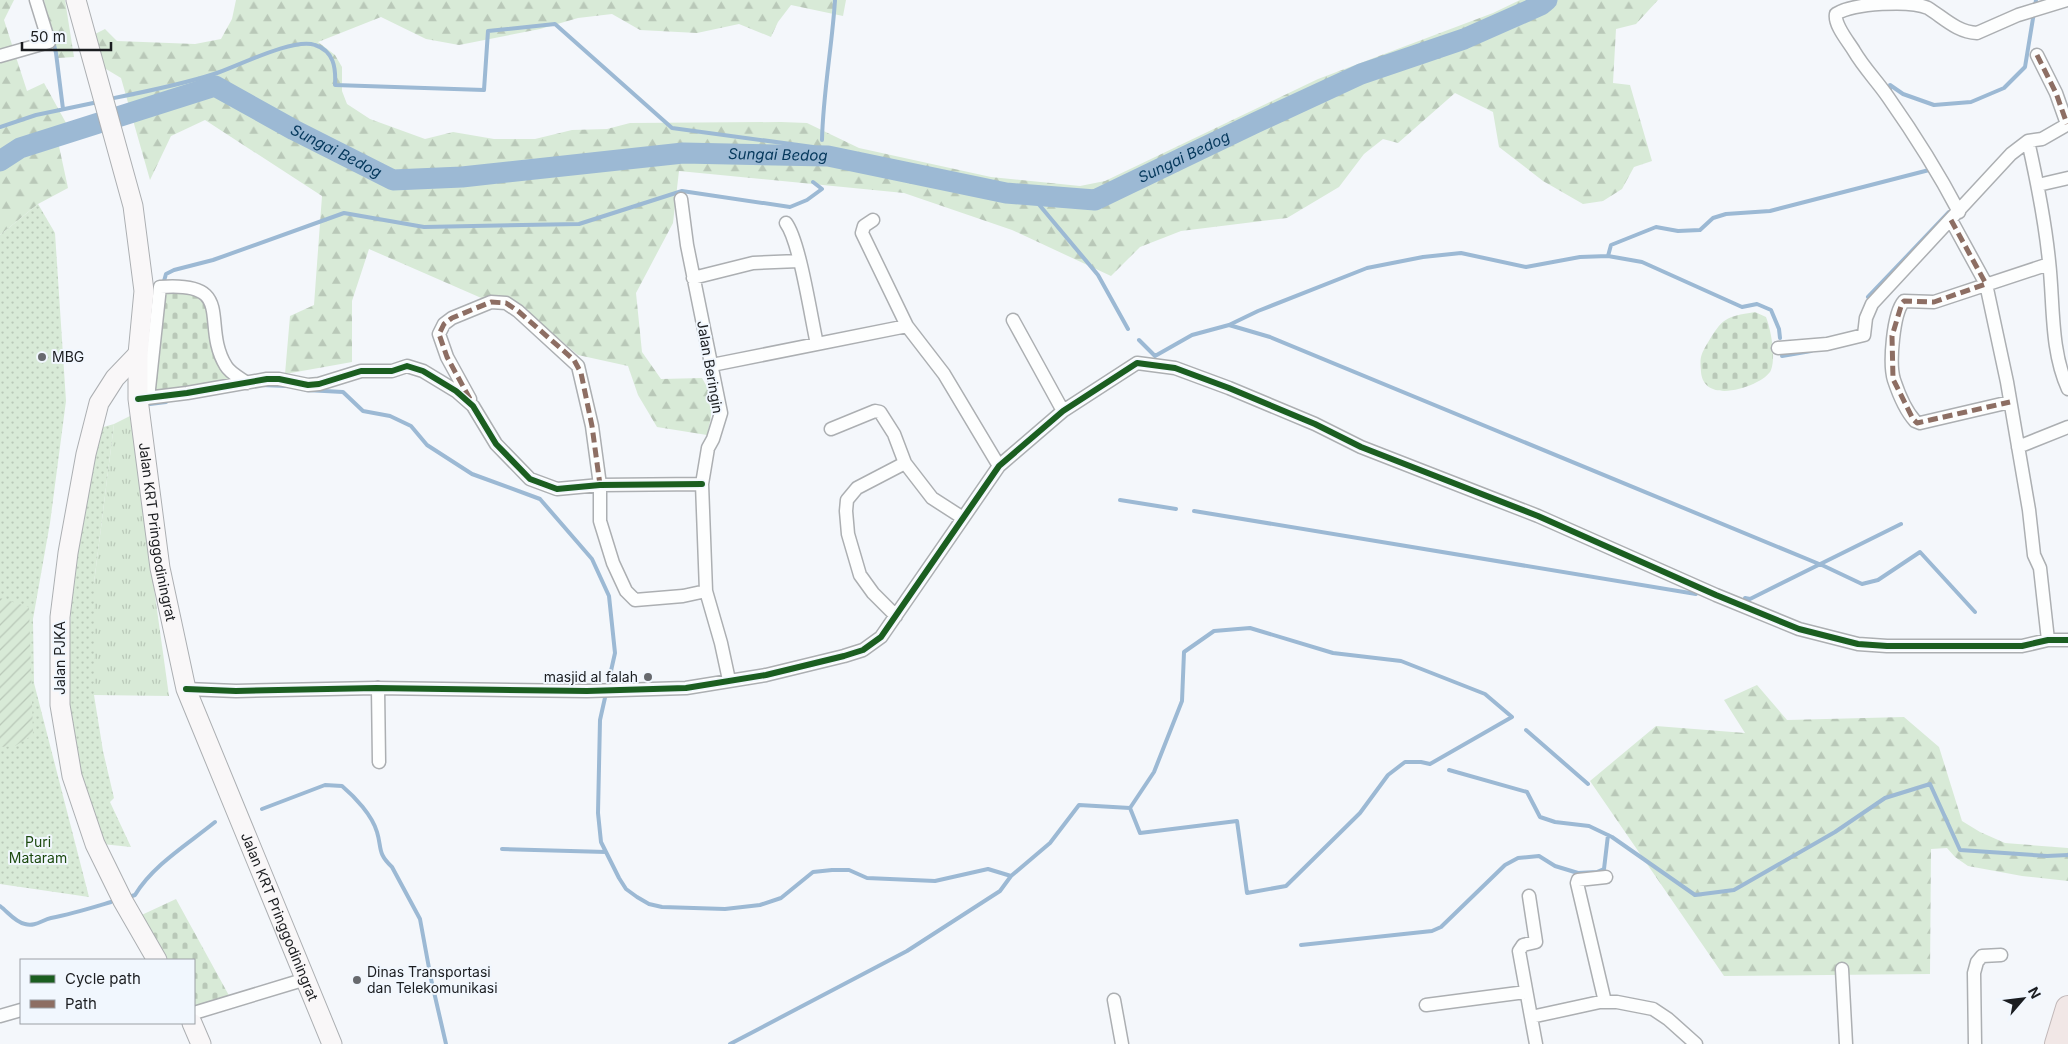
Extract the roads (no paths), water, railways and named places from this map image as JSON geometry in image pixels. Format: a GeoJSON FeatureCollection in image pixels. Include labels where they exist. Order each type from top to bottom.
{"type":"FeatureCollection","features":[{"type":"Feature","properties":{"kind":"highway"},"geometry":{"type":"LineString","coordinates":[[2057,1044],[2068,1008]]}},
{"type":"Feature","properties":{"kind":"main road","name":"Jalan KRT Pringgodiningrat"},"geometry":{"type":"LineString","coordinates":[[76,0],[133,206],[144,291],[138,354],[160,568],[186,689],[332,1044]]}},
{"type":"Feature","properties":{"kind":"main road","name":"Jalan PJKA"},"geometry":{"type":"LineString","coordinates":[[138,354],[115,378],[99,403],[86,454],[68,553],[60,617],[60,705],[72,776],[95,844],[122,901],[156,959]]}},
{"type":"Feature","properties":{"kind":"main road"},"geometry":{"type":"LineString","coordinates":[[192,1024],[201,1044]]}},
{"type":"Feature","properties":{"kind":"street"},"geometry":{"type":"LineString","coordinates":[[0,56],[49,42],[36,0]]}},
{"type":"Feature","properties":{"kind":"street"},"geometry":{"type":"LineString","coordinates":[[2048,640],[2040,568],[2034,555],[2029,510],[2018,447],[1986,284],[1955,216],[1916,139],[1887,96],[1862,64],[1835,18],[1836,14],[1850,8],[1891,3],[1911,4],[1926,7],[1954,27],[1970,33],[1977,33],[2018,15],[2067,0]]}},
{"type":"Feature","properties":{"kind":"street"},"geometry":{"type":"LineString","coordinates":[[1778,348],[1827,344],[1864,335],[1866,318],[1872,304],[1955,216],[1992,173],[2011,154],[2028,141],[2042,139],[2068,124],[2056,93],[2037,55]]}},
{"type":"Feature","properties":{"kind":"street"},"geometry":{"type":"LineString","coordinates":[[2028,141],[2044,213],[2050,264],[2054,329],[2060,365],[2068,389]]}},
{"type":"Feature","properties":{"kind":"street"},"geometry":{"type":"LineString","coordinates":[[2038,185],[2068,178]]}},
{"type":"Feature","properties":{"kind":"street","name":"Jalan Beringin"},"geometry":{"type":"LineString","coordinates":[[681,199],[693,278],[721,413],[713,439],[708,448],[702,484],[706,592],[721,643],[729,680]]}},
{"type":"Feature","properties":{"kind":"street"},"geometry":{"type":"LineString","coordinates":[[873,220],[864,226],[862,233],[907,326],[944,374],[999,466]]}},
{"type":"Feature","properties":{"kind":"street"},"geometry":{"type":"LineString","coordinates":[[786,223],[792,234],[799,261],[817,344]]}},
{"type":"Feature","properties":{"kind":"street"},"geometry":{"type":"LineString","coordinates":[[693,278],[752,263],[799,261]]}},
{"type":"Feature","properties":{"kind":"street"},"geometry":{"type":"LineString","coordinates":[[2010,402],[1917,423],[1913,419],[1893,379],[1892,336],[1904,301],[1934,302],[2050,264]]}},
{"type":"Feature","properties":{"kind":"street"},"geometry":{"type":"LineString","coordinates":[[246,383],[227,368],[220,354],[212,308],[201,290],[192,286],[160,287],[143,399],[279,379],[314,384],[361,371],[392,371],[407,366],[423,371],[456,391],[474,406]]}},
{"type":"Feature","properties":{"kind":"street"},"geometry":{"type":"LineString","coordinates":[[702,484],[600,485],[557,489],[530,479],[496,444],[474,406],[447,357],[440,334],[444,324],[452,318],[491,302],[506,303],[518,311],[578,366],[592,426],[600,485],[600,521],[613,563],[626,591],[635,600],[706,592]]}},
{"type":"Feature","properties":{"kind":"street"},"geometry":{"type":"LineString","coordinates":[[1013,320],[1063,410]]}},
{"type":"Feature","properties":{"kind":"street"},"geometry":{"type":"LineString","coordinates":[[712,365],[907,326]]}},
{"type":"Feature","properties":{"kind":"street"},"geometry":{"type":"LineString","coordinates":[[2054,329],[2068,328]]}},
{"type":"Feature","properties":{"kind":"street"},"geometry":{"type":"LineString","coordinates":[[186,689],[236,691],[378,688],[587,691],[686,688],[766,675],[862,650],[881,637],[999,466],[1063,410],[1137,363],[1175,368],[1315,424],[1361,447],[1538,516],[1716,595],[1799,629],[1858,644],[1887,646],[2022,646],[2048,640],[2068,640]]}},
{"type":"Feature","properties":{"kind":"street"},"geometry":{"type":"LineString","coordinates":[[832,429],[875,410],[880,412],[894,434],[905,463],[932,498],[963,518]]}},
{"type":"Feature","properties":{"kind":"street"},"geometry":{"type":"LineString","coordinates":[[2018,447],[2068,427]]}},
{"type":"Feature","properties":{"kind":"street"},"geometry":{"type":"LineString","coordinates":[[896,616],[873,593],[860,575],[852,549],[846,510],[848,500],[857,488],[905,463]]}},
{"type":"Feature","properties":{"kind":"street"},"geometry":{"type":"LineString","coordinates":[[378,688],[380,762]]}},
{"type":"Feature","properties":{"kind":"street"},"geometry":{"type":"LineString","coordinates":[[1605,1002],[1577,882],[1578,880],[1606,877]]}},
{"type":"Feature","properties":{"kind":"street"},"geometry":{"type":"LineString","coordinates":[[1529,896],[1536,942],[1523,945],[1518,951],[1536,1044]]}},
{"type":"Feature","properties":{"kind":"street"},"geometry":{"type":"LineString","coordinates":[[1974,1044],[1974,974],[1977,962],[1982,956],[2002,955]]}},
{"type":"Feature","properties":{"kind":"street"},"geometry":{"type":"LineString","coordinates":[[1842,969],[1846,1044]]}},
{"type":"Feature","properties":{"kind":"street"},"geometry":{"type":"LineString","coordinates":[[195,1013],[306,979]]}},
{"type":"Feature","properties":{"kind":"street"},"geometry":{"type":"LineString","coordinates":[[1426,1005],[1526,992]]}},
{"type":"Feature","properties":{"kind":"street"},"geometry":{"type":"LineString","coordinates":[[1114,1000],[1122,1044]]}},
{"type":"Feature","properties":{"kind":"street"},"geometry":{"type":"LineString","coordinates":[[1531,1017],[1556,1010],[1605,1002],[1653,1009],[1668,1019],[1696,1044]]}},
{"type":"Feature","properties":{"kind":"street"},"geometry":{"type":"LineString","coordinates":[[0,1016],[20,1010]]}},
{"type":"Feature","properties":{"kind":"waterway"},"geometry":{"type":"LineString","coordinates":[[822,140],[835,0]]}},
{"type":"Feature","properties":{"kind":"waterway","name":"Sungai Bedog"},"geometry":{"type":"LineString","coordinates":[[0,161],[20,148],[215,86],[294,130],[393,180],[462,177],[683,153],[828,156],[1006,193],[1095,200],[1361,74],[1464,39],[1541,5],[1547,0]]}},
{"type":"Feature","properties":{"kind":"waterway"},"geometry":{"type":"LineString","coordinates":[[1890,91],[1890,85],[1903,94],[1934,105],[1971,102],[2004,88],[2025,67],[2036,0]]}},
{"type":"Feature","properties":{"kind":"waterway"},"geometry":{"type":"LineString","coordinates":[[109,99],[201,78],[280,49],[306,44],[315,45],[326,51],[330,56],[334,66],[335,85],[484,90],[488,31],[555,24],[672,128],[813,147]]}},
{"type":"Feature","properties":{"kind":"waterway"},"geometry":{"type":"LineString","coordinates":[[53,41],[63,109]]}},
{"type":"Feature","properties":{"kind":"waterway"},"geometry":{"type":"LineString","coordinates":[[0,127],[36,115],[98,102]]}},
{"type":"Feature","properties":{"kind":"waterway"},"geometry":{"type":"LineString","coordinates":[[1608,256],[1611,245],[1656,227],[1678,231],[1700,230],[1713,218],[1726,214],[1770,211],[1933,169]]}},
{"type":"Feature","properties":{"kind":"waterway"},"geometry":{"type":"LineString","coordinates":[[164,281],[166,274],[174,270],[213,260],[344,213],[424,227],[579,224],[682,191],[790,207],[807,200],[822,189],[813,182]]}},
{"type":"Feature","properties":{"kind":"waterway"},"geometry":{"type":"LineString","coordinates":[[1031,195],[1098,275],[1128,329]]}},
{"type":"Feature","properties":{"kind":"waterway"},"geometry":{"type":"LineString","coordinates":[[1868,297],[1949,212]]}},
{"type":"Feature","properties":{"kind":"waterway"},"geometry":{"type":"LineString","coordinates":[[1229,325],[1258,311],[1367,268],[1423,257],[1461,253],[1526,267],[1580,257],[1608,256],[1642,262],[1742,307],[1757,304],[1771,310],[1779,329],[1780,338]]}},
{"type":"Feature","properties":{"kind":"waterway"},"geometry":{"type":"LineString","coordinates":[[1139,340],[1155,356],[1192,335],[1229,325],[1270,337],[1824,566],[1862,584],[1878,580],[1920,552],[1975,612]]}},
{"type":"Feature","properties":{"kind":"waterway"},"geometry":{"type":"LineString","coordinates":[[1782,356],[1811,351]]}},
{"type":"Feature","properties":{"kind":"waterway"},"geometry":{"type":"LineString","coordinates":[[261,385],[287,386]]}},
{"type":"Feature","properties":{"kind":"waterway"},"geometry":{"type":"LineString","coordinates":[[306,390],[343,392],[363,411],[390,416],[411,426],[427,445],[472,474],[540,499],[592,559],[609,596],[615,653],[600,720],[598,813],[601,842],[626,889],[637,897],[649,904],[662,907],[725,909],[760,905],[781,898],[813,872],[849,870],[867,878],[935,881],[988,869],[1011,876]]}},
{"type":"Feature","properties":{"kind":"waterway"},"geometry":{"type":"LineString","coordinates":[[150,404],[166,402]]}},
{"type":"Feature","properties":{"kind":"waterway"},"geometry":{"type":"LineString","coordinates":[[1120,500],[1176,509]]}},
{"type":"Feature","properties":{"kind":"waterway"},"geometry":{"type":"LineString","coordinates":[[1194,511],[1696,594]]}},
{"type":"Feature","properties":{"kind":"waterway"},"geometry":{"type":"LineString","coordinates":[[1745,598],[1750,599],[1901,524]]}},
{"type":"Feature","properties":{"kind":"waterway"},"geometry":{"type":"LineString","coordinates":[[730,1044],[907,951],[1000,891],[1011,876],[1050,843],[1079,805],[1130,808],[1154,772],[1182,701],[1184,652],[1214,631],[1250,628],[1333,653],[1401,661],[1485,694],[1512,717],[1430,764],[1405,762],[1388,775],[1360,813],[1286,886],[1247,893],[1237,821],[1140,833],[1130,808]]}},
{"type":"Feature","properties":{"kind":"waterway"},"geometry":{"type":"LineString","coordinates":[[1526,730],[1588,784]]}},
{"type":"Feature","properties":{"kind":"waterway"},"geometry":{"type":"LineString","coordinates":[[1449,770],[1527,792],[1540,817],[1555,822],[1589,826],[1612,837],[1695,895],[1734,890],[1835,832],[1885,798],[1930,784],[1960,850],[2047,856],[2068,855]]}},
{"type":"Feature","properties":{"kind":"waterway"},"geometry":{"type":"LineString","coordinates":[[262,809],[325,785],[342,786],[362,807],[375,826],[384,858],[392,867],[420,919],[446,1044]]}},
{"type":"Feature","properties":{"kind":"waterway"},"geometry":{"type":"LineString","coordinates":[[132,896],[135,895],[142,884],[161,865],[215,822]]}},
{"type":"Feature","properties":{"kind":"waterway"},"geometry":{"type":"LineString","coordinates":[[1301,945],[1432,931],[1441,927],[1505,865],[1518,858],[1539,856],[1555,866],[1578,873],[1597,872],[1604,869],[1608,835]]}},
{"type":"Feature","properties":{"kind":"waterway"},"geometry":{"type":"LineString","coordinates":[[502,849],[606,852]]}},
{"type":"Feature","properties":{"kind":"waterway"},"geometry":{"type":"LineString","coordinates":[[0,906],[18,921],[32,925],[111,902]]}},
{"type":"Feature","properties":{"kind":"place","name":"MBG"},"geometry":{"type":"Point","coordinates":[42,357]}},
{"type":"Feature","properties":{"kind":"place","name":"masjid al falah"},"geometry":{"type":"Point","coordinates":[648,677]}},
{"type":"Feature","properties":{"kind":"place","name":"Dinas Transportasi dan Telekomunikasi"},"geometry":{"type":"Point","coordinates":[357,980]}},
{"type":"Feature","properties":{"kind":"park label","name":"Puri Mataram"},"geometry":{"type":"Point","coordinates":[38,850]}}]}
